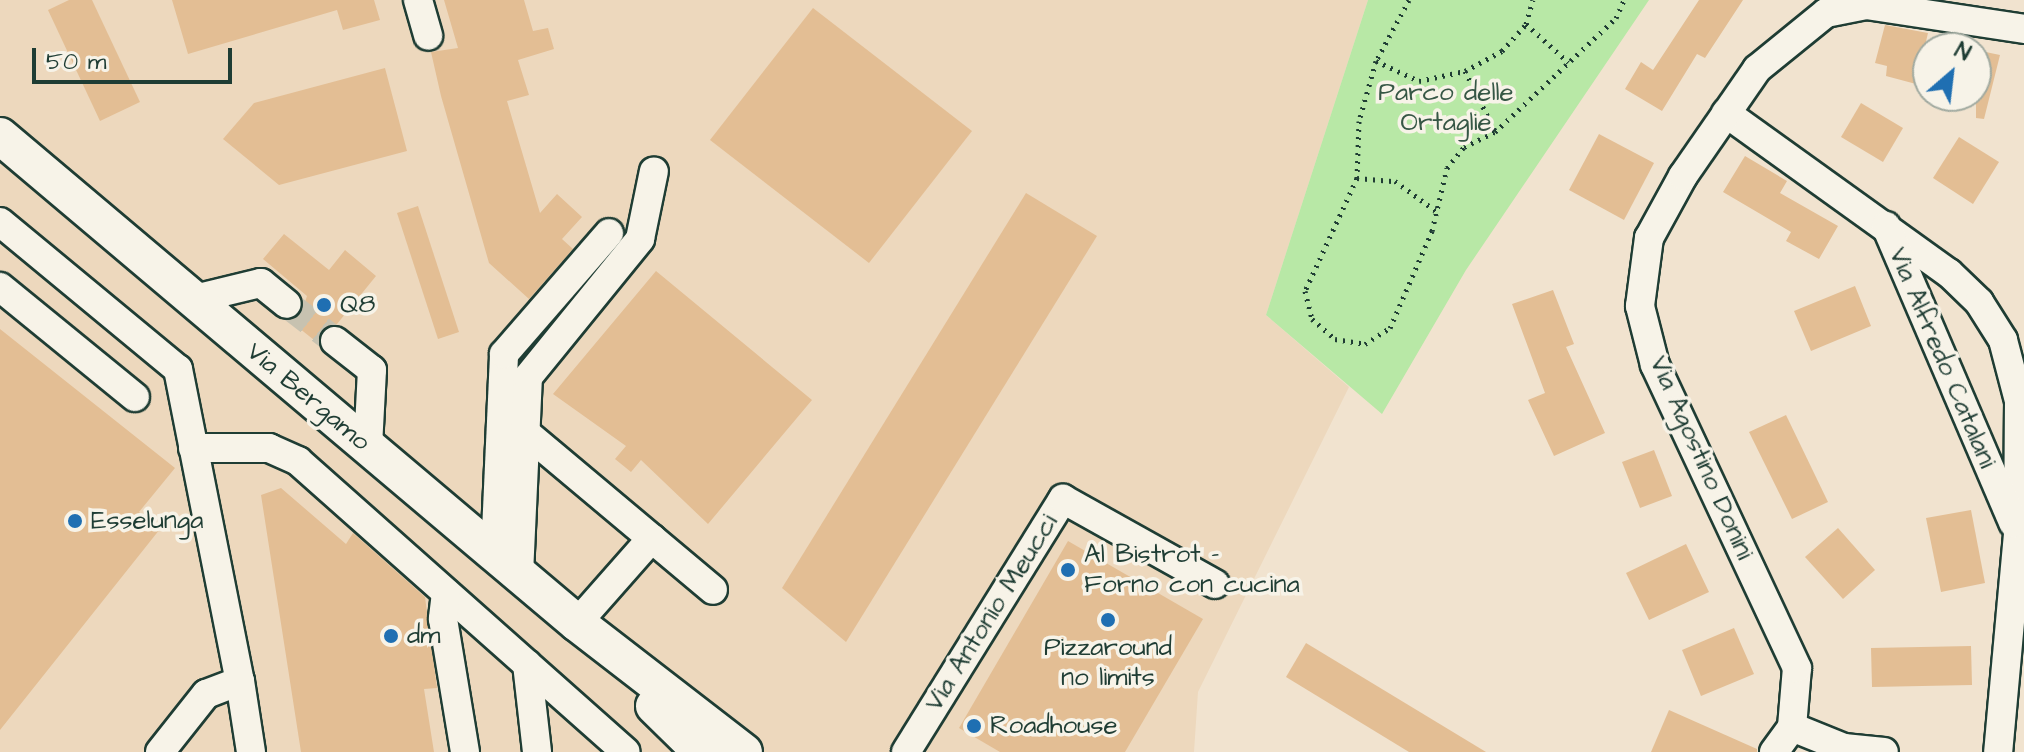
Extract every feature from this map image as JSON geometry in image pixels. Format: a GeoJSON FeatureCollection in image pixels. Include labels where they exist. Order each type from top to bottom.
{"type":"FeatureCollection","features":[{"type":"Feature","properties":{"kind":"main road","name":"Via Bergamo"},"geometry":{"type":"LineString","coordinates":[[0,136],[190,300],[577,623],[744,752]]}},
{"type":"Feature","properties":{"kind":"main road","name":"Via Bergamo"},"geometry":{"type":"LineString","coordinates":[[0,148],[40,173]]}},
{"type":"Feature","properties":{"kind":"main road","name":"Via Bergamo"},"geometry":{"type":"LineString","coordinates":[[577,623],[701,752]]}},
{"type":"Feature","properties":{"kind":"street"},"geometry":{"type":"LineString","coordinates":[[418,0],[428,36]]}},
{"type":"Feature","properties":{"kind":"street","name":"Via Agostino Donini"},"geometry":{"type":"LineString","coordinates":[[1792,727],[1797,668],[1655,365],[1640,306],[1649,238],[1726,113],[1757,69],[1826,13],[1866,5],[2024,29]]}},
{"type":"Feature","properties":{"kind":"street","name":"Via Alfredo Catalani"},"geometry":{"type":"LineString","coordinates":[[1726,113],[1886,226],[1979,302],[2003,340],[2019,401],[2018,534],[1998,752]]}},
{"type":"Feature","properties":{"kind":"street"},"geometry":{"type":"LineString","coordinates":[[507,564],[526,433],[528,377],[640,239],[654,171]]}},
{"type":"Feature","properties":{"kind":"street"},"geometry":{"type":"LineString","coordinates":[[0,222],[178,369],[240,681],[251,752]]}},
{"type":"Feature","properties":{"kind":"street","name":"Via Alfredo Catalani"},"geometry":{"type":"LineString","coordinates":[[1886,226],[2018,534]]}},
{"type":"Feature","properties":{"kind":"street"},"geometry":{"type":"LineString","coordinates":[[507,564],[504,354],[609,233]]}},
{"type":"Feature","properties":{"kind":"street"},"geometry":{"type":"LineString","coordinates":[[190,300],[261,283],[287,304]]}},
{"type":"Feature","properties":{"kind":"street"},"geometry":{"type":"LineString","coordinates":[[0,287],[135,397]]}},
{"type":"Feature","properties":{"kind":"street"},"geometry":{"type":"LineString","coordinates":[[335,341],[372,370],[368,446]]}},
{"type":"Feature","properties":{"kind":"street"},"geometry":{"type":"LineString","coordinates":[[526,433],[713,590]]}},
{"type":"Feature","properties":{"kind":"street"},"geometry":{"type":"LineString","coordinates":[[193,448],[269,448],[298,461],[626,752]]}},
{"type":"Feature","properties":{"kind":"street","name":"Via Antonio Meucci"},"geometry":{"type":"LineString","coordinates":[[906,752],[1063,499],[1215,584]]}},
{"type":"Feature","properties":{"kind":"street"},"geometry":{"type":"LineString","coordinates":[[577,623],[652,538]]}},
{"type":"Feature","properties":{"kind":"street"},"geometry":{"type":"LineString","coordinates":[[446,593],[443,619],[465,752]]}},
{"type":"Feature","properties":{"kind":"street"},"geometry":{"type":"LineString","coordinates":[[527,664],[537,752]]}},
{"type":"Feature","properties":{"kind":"street"},"geometry":{"type":"LineString","coordinates":[[160,752],[206,694],[240,681]]}},
{"type":"Feature","properties":{"kind":"street"},"geometry":{"type":"LineString","coordinates":[[1774,752],[1792,727],[1844,748],[1884,752]]}},
{"type":"Feature","properties":{"kind":"path"},"geometry":{"type":"LineString","coordinates":[[1409,0],[1376,61],[1359,121],[1357,178],[1305,291],[1312,319],[1335,339],[1365,344],[1390,328],[1436,211],[1447,168],[1464,147],[1495,132],[1616,18],[1624,0]]}},
{"type":"Feature","properties":{"kind":"path"},"geometry":{"type":"LineString","coordinates":[[1376,61],[1419,81],[1465,71],[1502,51],[1526,24],[1533,0]]}},
{"type":"Feature","properties":{"kind":"path"},"geometry":{"type":"LineString","coordinates":[[1526,24],[1568,62]]}},
{"type":"Feature","properties":{"kind":"path"},"geometry":{"type":"LineString","coordinates":[[1465,71],[1495,132]]}},
{"type":"Feature","properties":{"kind":"path"},"geometry":{"type":"LineString","coordinates":[[1357,178],[1395,181],[1436,211]]}},
{"type":"Feature","properties":{"kind":"shaded area"},"geometry":{"type":"Polygon","coordinates":[[[0,0],[1368,0],[1266,315],[1349,387],[1198,692],[1194,752],[760,752],[0,121],[0,0]]]}},
{"type":"Feature","properties":{"kind":"shaded area"},"geometry":{"type":"Polygon","coordinates":[[[0,155],[571,626],[692,752],[0,752],[0,155]]]}},
{"type":"Feature","properties":{"kind":"green space","name":"Parco delle Ortaglie"},"geometry":{"type":"Polygon","coordinates":[[[1368,0],[1649,0],[1466,270],[1382,414],[1266,315],[1368,0]]]}},
{"type":"Feature","properties":{"kind":"building"},"geometry":{"type":"Polygon","coordinates":[[[69,0],[92,0],[140,102],[100,121],[48,10],[69,0]]]}},
{"type":"Feature","properties":{"kind":"building"},"geometry":{"type":"Polygon","coordinates":[[[172,0],[374,0],[380,20],[343,30],[337,10],[188,54],[172,0]]]}},
{"type":"Feature","properties":{"kind":"building"},"geometry":{"type":"Polygon","coordinates":[[[444,0],[524,0],[533,31],[548,28],[554,49],[518,60],[529,95],[507,101],[540,213],[557,194],[582,217],[562,239],[573,249],[529,299],[489,263],[441,96],[431,52],[458,48],[444,0]]]}},
{"type":"Feature","properties":{"kind":"building"},"geometry":{"type":"Polygon","coordinates":[[[1699,0],[1743,0],[1705,58],[1697,54],[1662,111],[1625,89],[1641,62],[1653,70],[1699,0]]]}},
{"type":"Feature","properties":{"kind":"building"},"geometry":{"type":"Polygon","coordinates":[[[813,8],[972,131],[869,263],[710,140],[813,8]]]}},
{"type":"Feature","properties":{"kind":"building"},"geometry":{"type":"Polygon","coordinates":[[[1885,25],[1923,32],[1912,32],[1912,83],[1886,76],[1887,66],[1875,63],[1885,25]]]}},
{"type":"Feature","properties":{"kind":"building"},"geometry":{"type":"Polygon","coordinates":[[[1992,53],[2000,55],[1992,87],[1992,53]]]}},
{"type":"Feature","properties":{"kind":"building"},"geometry":{"type":"Polygon","coordinates":[[[385,68],[407,151],[279,185],[223,139],[254,103],[385,68]]]}},
{"type":"Feature","properties":{"kind":"building"},"geometry":{"type":"Polygon","coordinates":[[[1861,103],[1903,128],[1883,162],[1841,137],[1861,103]]]}},
{"type":"Feature","properties":{"kind":"building"},"geometry":{"type":"Polygon","coordinates":[[[1976,112],[1986,112],[1984,119],[1976,118],[1976,112]]]}},
{"type":"Feature","properties":{"kind":"building"},"geometry":{"type":"Polygon","coordinates":[[[1599,134],[1654,163],[1624,220],[1569,190],[1599,134]]]}},
{"type":"Feature","properties":{"kind":"building"},"geometry":{"type":"Polygon","coordinates":[[[1959,137],[1999,162],[1973,204],[1933,178],[1959,137]]]}},
{"type":"Feature","properties":{"kind":"building"},"geometry":{"type":"Polygon","coordinates":[[[1745,156],[1787,181],[1780,193],[1838,226],[1819,259],[1786,241],[1791,232],[1723,192],[1745,156]]]}},
{"type":"Feature","properties":{"kind":"building"},"geometry":{"type":"Polygon","coordinates":[[[1026,193],[1097,236],[846,642],[782,588],[1026,193]]]}},
{"type":"Feature","properties":{"kind":"building"},"geometry":{"type":"Polygon","coordinates":[[[418,206],[459,332],[438,339],[397,213],[418,206]]]}},
{"type":"Feature","properties":{"kind":"building"},"geometry":{"type":"Polygon","coordinates":[[[284,234],[329,270],[345,250],[376,276],[337,324],[322,330],[319,344],[289,320],[301,314],[307,296],[263,259],[284,234]]]}},
{"type":"Feature","properties":{"kind":"building"},"geometry":{"type":"Polygon","coordinates":[[[656,271],[812,400],[708,524],[641,460],[631,472],[615,459],[626,446],[553,394],[656,271]]]}},
{"type":"Feature","properties":{"kind":"building"},"geometry":{"type":"Polygon","coordinates":[[[1855,286],[1871,326],[1811,351],[1794,311],[1855,286]]]}},
{"type":"Feature","properties":{"kind":"building"},"geometry":{"type":"Polygon","coordinates":[[[1553,290],[1574,344],[1566,347],[1605,433],[1554,456],[1528,400],[1545,393],[1512,304],[1553,290]]]}},
{"type":"Feature","properties":{"kind":"building","name":"Esselunga"},"geometry":{"type":"Polygon","coordinates":[[[0,329],[175,468],[139,512],[160,529],[0,730],[0,329]]]}},
{"type":"Feature","properties":{"kind":"building"},"geometry":{"type":"Polygon","coordinates":[[[1786,415],[1828,502],[1792,519],[1749,432],[1786,415]]]}},
{"type":"Feature","properties":{"kind":"building"},"geometry":{"type":"Polygon","coordinates":[[[1654,450],[1672,496],[1640,508],[1622,462],[1654,450]]]}},
{"type":"Feature","properties":{"kind":"building"},"geometry":{"type":"Polygon","coordinates":[[[281,488],[346,544],[353,533],[425,597],[437,688],[424,689],[434,752],[301,752],[261,495],[281,488]]]}},
{"type":"Feature","properties":{"kind":"building"},"geometry":{"type":"Polygon","coordinates":[[[1971,510],[1985,583],[1941,592],[1926,518],[1971,510]]]}},
{"type":"Feature","properties":{"kind":"building"},"geometry":{"type":"Polygon","coordinates":[[[1838,528],[1875,570],[1843,599],[1805,557],[1838,528]]]}},
{"type":"Feature","properties":{"kind":"building"},"geometry":{"type":"Polygon","coordinates":[[[1068,541],[1203,619],[1125,752],[1000,752],[959,728],[1068,541]]]}},
{"type":"Feature","properties":{"kind":"building"},"geometry":{"type":"Polygon","coordinates":[[[1686,544],[1709,592],[1649,620],[1626,573],[1686,544]]]}},
{"type":"Feature","properties":{"kind":"building"},"geometry":{"type":"Polygon","coordinates":[[[1734,628],[1754,674],[1701,696],[1682,650],[1734,628]]]}},
{"type":"Feature","properties":{"kind":"building"},"geometry":{"type":"Polygon","coordinates":[[[1306,643],[1486,752],[1409,752],[1286,677],[1306,643]]]}},
{"type":"Feature","properties":{"kind":"building"},"geometry":{"type":"Polygon","coordinates":[[[1971,646],[1972,685],[1872,687],[1871,648],[1971,646]]]}},
{"type":"Feature","properties":{"kind":"building"},"geometry":{"type":"Polygon","coordinates":[[[1669,710],[1757,749],[1757,752],[1651,752],[1669,710]]]}},
{"type":"Feature","properties":{"kind":"tunnel"},"geometry":{"type":"LineString","coordinates":[[287,304],[335,341]]}},
{"type":"Feature","properties":{"kind":"place","name":"Q8"},"geometry":{"type":"Point","coordinates":[324,305]}},
{"type":"Feature","properties":{"kind":"place","name":"Esselunga"},"geometry":{"type":"Point","coordinates":[75,521]}},
{"type":"Feature","properties":{"kind":"place","name":"Al Bistrot - Forno con cucina"},"geometry":{"type":"Point","coordinates":[1068,570]}},
{"type":"Feature","properties":{"kind":"place","name":"Pizzaround no limits"},"geometry":{"type":"Point","coordinates":[1108,620]}},
{"type":"Feature","properties":{"kind":"place","name":"dm"},"geometry":{"type":"Point","coordinates":[391,636]}},
{"type":"Feature","properties":{"kind":"place","name":"Roadhouse"},"geometry":{"type":"Point","coordinates":[974,726]}}]}
